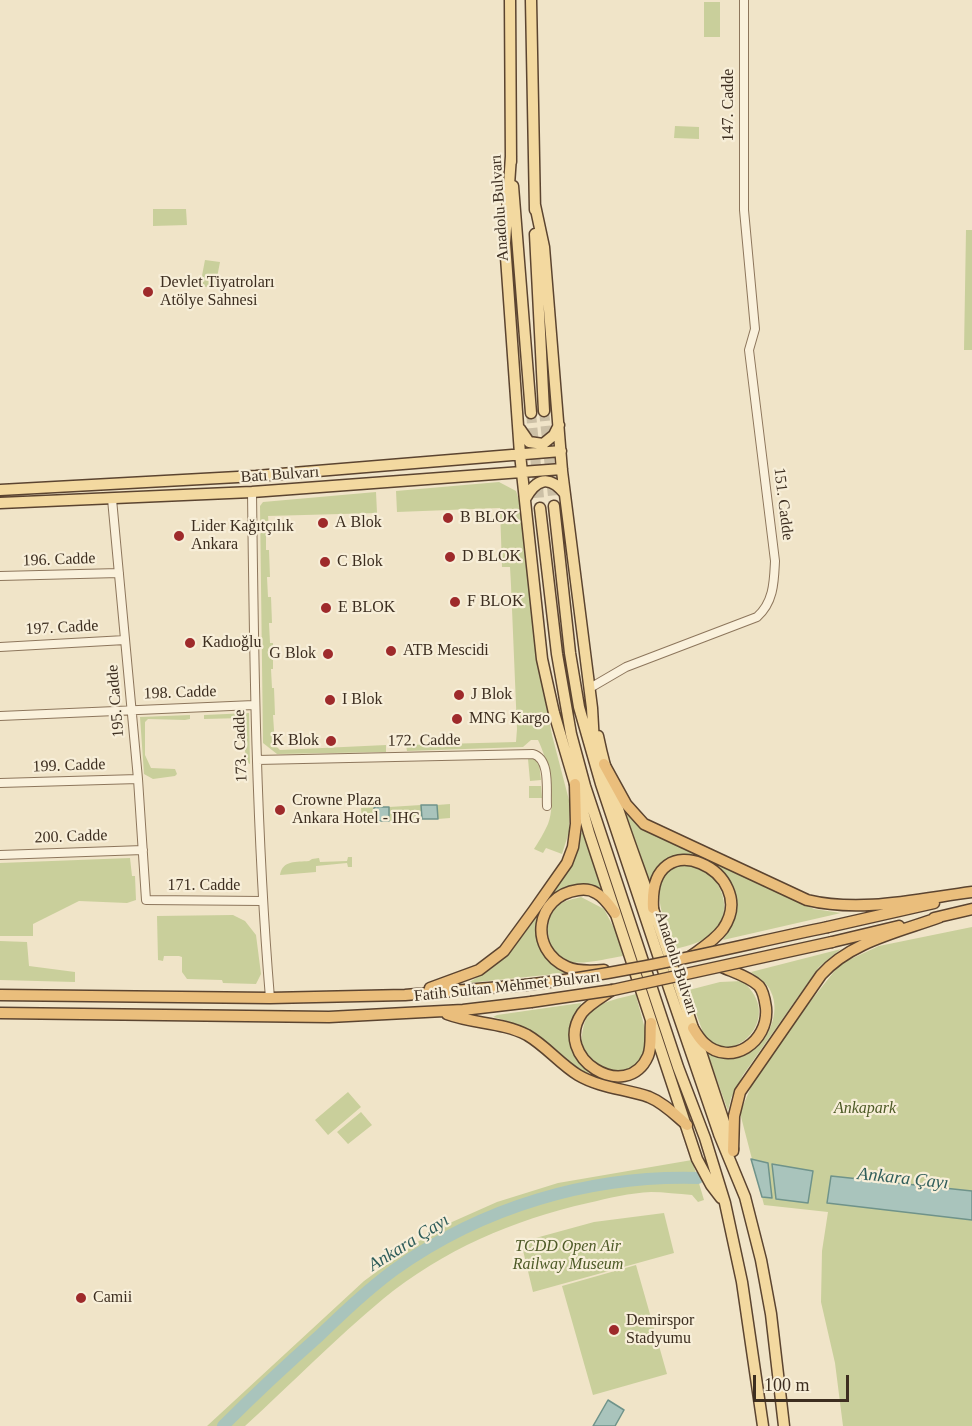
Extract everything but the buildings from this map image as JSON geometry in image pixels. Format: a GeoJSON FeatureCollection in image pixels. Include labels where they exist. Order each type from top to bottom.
{"type":"FeatureCollection","features":[{"type":"Feature","properties":{"kind":"highway"},"geometry":{"type":"LineString","coordinates":[[604,764],[626,804],[644,824],[807,900],[857,906],[972,894]]}},
{"type":"Feature","properties":{"kind":"highway"},"geometry":{"type":"LineString","coordinates":[[405,995],[464,977],[479,970],[504,951],[541,901],[570,855],[580,785]]}},
{"type":"Feature","properties":{"kind":"highway"},"geometry":{"type":"LineString","coordinates":[[653,908],[652,894],[655,881],[664,868],[672,862],[689,859],[702,862],[722,879],[730,903],[727,922],[716,936],[691,956]]}},
{"type":"Feature","properties":{"kind":"highway"},"geometry":{"type":"LineString","coordinates":[[615,913],[598,893],[587,889],[567,892],[557,897],[547,908],[540,927],[543,943],[552,958],[566,967],[579,970],[628,970]]}},
{"type":"Feature","properties":{"kind":"highway","name":"Fatih Sultan Mehmet Bulvarı"},"geometry":{"type":"LineString","coordinates":[[0,996],[270,998],[405,995],[575,980],[972,894]]}},
{"type":"Feature","properties":{"kind":"highway","name":"Fatih Sultan Mehmet Bulvarı"},"geometry":{"type":"LineString","coordinates":[[0,1013],[329,1017],[441,1011],[531,1002],[613,990],[972,909]]}},
{"type":"Feature","properties":{"kind":"highway"},"geometry":{"type":"LineString","coordinates":[[730,1151],[734,1116],[740,1092],[832,962],[848,951],[939,917]]}},
{"type":"Feature","properties":{"kind":"highway"},"geometry":{"type":"LineString","coordinates":[[693,1028],[704,1043],[722,1053],[737,1052],[748,1047],[759,1038],[764,1029],[767,1017],[765,1000],[759,987],[747,978],[722,967]]}},
{"type":"Feature","properties":{"kind":"highway"},"geometry":{"type":"LineString","coordinates":[[613,990],[582,1013],[577,1027],[577,1046],[586,1063],[608,1076],[632,1073],[641,1066],[649,1054],[651,1023]]}},
{"type":"Feature","properties":{"kind":"highway"},"geometry":{"type":"LineString","coordinates":[[441,1011],[459,1018],[501,1025],[527,1035],[578,1075],[607,1087],[651,1098],[663,1104],[687,1125]]}},
{"type":"Feature","properties":{"kind":"main road","name":"Anadolu Bulvarı"},"geometry":{"type":"LineString","coordinates":[[510,0],[511,156],[531,413]]}},
{"type":"Feature","properties":{"kind":"main road","name":"Anadolu Bulvarı"},"geometry":{"type":"LineString","coordinates":[[531,0],[535,205],[543,411]]}},
{"type":"Feature","properties":{"kind":"main road"},"geometry":{"type":"LineString","coordinates":[[511,156],[507,189],[506,243],[520,454],[542,658],[554,713],[580,785]]}},
{"type":"Feature","properties":{"kind":"main road"},"geometry":{"type":"LineString","coordinates":[[535,205],[544,247],[562,469],[590,687],[594,747],[600,777]]}},
{"type":"Feature","properties":{"kind":"main road"},"geometry":{"type":"LineString","coordinates":[[518,426],[529,442],[543,444],[554,435],[559,425]]}},
{"type":"Feature","properties":{"kind":"main road","name":"Batı Bulvarı"},"geometry":{"type":"LineString","coordinates":[[0,490],[256,476],[561,451]]}},
{"type":"Feature","properties":{"kind":"main road","name":"Batı Bulvarı"},"geometry":{"type":"LineString","coordinates":[[0,503],[252,492],[562,469]]}},
{"type":"Feature","properties":{"kind":"main road"},"geometry":{"type":"LineString","coordinates":[[525,499],[535,484],[545,481],[554,483],[565,494]]}},
{"type":"Feature","properties":{"kind":"main road","name":"Anadolu Bulvarı"},"geometry":{"type":"LineString","coordinates":[[554,506],[570,652],[579,707],[673,1000],[730,1151]]}},
{"type":"Feature","properties":{"kind":"main road","name":"Anadolu Bulvarı"},"geometry":{"type":"LineString","coordinates":[[540,508],[557,654],[580,785],[710,1154],[725,1203],[741,1282],[763,1426]]}},
{"type":"Feature","properties":{"kind":"main road"},"geometry":{"type":"LineString","coordinates":[[592,708],[604,764],[693,1028],[736,1176],[745,1197],[765,1282],[784,1426]]}},
{"type":"Feature","properties":{"kind":"main road"},"geometry":{"type":"LineString","coordinates":[[559,728],[575,766]]}},
{"type":"Feature","properties":{"kind":"main road"},"geometry":{"type":"LineString","coordinates":[[586,732],[604,764]]}},
{"type":"Feature","properties":{"kind":"main road"},"geometry":{"type":"LineString","coordinates":[[570,734],[589,833],[651,1023],[697,1159],[711,1185],[725,1203]]}},
{"type":"Feature","properties":{"kind":"street","name":"147. Cadde"},"geometry":{"type":"LineString","coordinates":[[744,0],[744,210]]}},
{"type":"Feature","properties":{"kind":"street","name":"151. Cadde"},"geometry":{"type":"LineString","coordinates":[[590,687],[626,667],[758,617],[769,601],[774,585],[775,561],[749,350],[755,329],[744,210]]}},
{"type":"Feature","properties":{"kind":"street","name":"173. Cadde"},"geometry":{"type":"LineString","coordinates":[[252,492],[254,705],[262,901],[270,998]]}},
{"type":"Feature","properties":{"kind":"street","name":"195. Cadde"},"geometry":{"type":"LineString","coordinates":[[112,499],[138,779],[146,900]]}},
{"type":"Feature","properties":{"kind":"street","name":"196. Cadde"},"geometry":{"type":"LineString","coordinates":[[0,576],[119,573]]}},
{"type":"Feature","properties":{"kind":"street","name":"197. Cadde"},"geometry":{"type":"LineString","coordinates":[[0,646],[125,640]]}},
{"type":"Feature","properties":{"kind":"street","name":"198. Cadde"},"geometry":{"type":"LineString","coordinates":[[0,716],[254,705]]}},
{"type":"Feature","properties":{"kind":"street","name":"172. Cadde"},"geometry":{"type":"LineString","coordinates":[[257,760],[533,754],[540,757],[544,763],[547,806]]}},
{"type":"Feature","properties":{"kind":"street","name":"199. Cadde"},"geometry":{"type":"LineString","coordinates":[[0,783],[138,779]]}},
{"type":"Feature","properties":{"kind":"street","name":"200. Cadde"},"geometry":{"type":"LineString","coordinates":[[0,855],[143,850]]}},
{"type":"Feature","properties":{"kind":"street","name":"171. Cadde"},"geometry":{"type":"LineString","coordinates":[[146,900],[262,901]]}},
{"type":"Feature","properties":{"kind":"green space"},"geometry":{"type":"Polygon","coordinates":[[[704,2],[720,2],[720,37],[704,37],[704,2]]]}},
{"type":"Feature","properties":{"kind":"green space"},"geometry":{"type":"Polygon","coordinates":[[[675,126],[699,127],[699,139],[674,138],[675,126]]]}},
{"type":"Feature","properties":{"kind":"green space"},"geometry":{"type":"Polygon","coordinates":[[[153,209],[186,209],[187,225],[153,226],[153,209]]]}},
{"type":"Feature","properties":{"kind":"green space"},"geometry":{"type":"Polygon","coordinates":[[[966,230],[972,230],[972,350],[964,350],[966,230]]]}},
{"type":"Feature","properties":{"kind":"green space"},"geometry":{"type":"Polygon","coordinates":[[[205,260],[220,262],[215,288],[200,286],[205,260]]]}},
{"type":"Feature","properties":{"kind":"green space"},"geometry":{"type":"Polygon","coordinates":[[[499,482],[516,491],[519,500],[542,685],[570,804],[569,832],[562,854],[546,848],[543,853],[534,849],[548,824],[552,804],[548,770],[538,740],[531,740],[523,747],[407,751],[406,745],[516,742],[510,567],[502,567],[500,508],[397,512],[396,491],[499,482]]]}},
{"type":"Feature","properties":{"kind":"green space"},"geometry":{"type":"Polygon","coordinates":[[[376,492],[377,513],[268,516],[269,530],[266,530],[266,550],[269,550],[270,577],[267,577],[268,597],[271,597],[272,623],[269,623],[270,643],[273,643],[273,669],[271,669],[272,688],[274,688],[275,745],[280,750],[386,745],[386,752],[277,754],[263,743],[260,506],[263,502],[376,492]]]}},
{"type":"Feature","properties":{"kind":"green space"},"geometry":{"type":"Polygon","coordinates":[[[249,713],[250,764],[242,739],[245,721],[243,718],[204,719],[204,715],[249,713]]]}},
{"type":"Feature","properties":{"kind":"green space"},"geometry":{"type":"Polygon","coordinates":[[[190,715],[190,719],[185,720],[148,719],[145,722],[145,755],[151,768],[175,769],[177,774],[153,779],[144,774],[140,717],[190,715]]]}},
{"type":"Feature","properties":{"kind":"green space"},"geometry":{"type":"Polygon","coordinates":[[[528,759],[536,759],[539,763],[541,780],[530,781],[528,759]]]}},
{"type":"Feature","properties":{"kind":"green space"},"geometry":{"type":"Polygon","coordinates":[[[529,786],[541,786],[542,798],[529,798],[529,786]]]}},
{"type":"Feature","properties":{"kind":"green space"},"geometry":{"type":"Polygon","coordinates":[[[618,799],[640,825],[694,854],[814,909],[841,913],[723,940],[734,913],[734,902],[730,892],[694,857],[653,876],[648,888],[618,799]]]}},
{"type":"Feature","properties":{"kind":"green space"},"geometry":{"type":"Polygon","coordinates":[[[450,804],[450,818],[438,819],[437,805],[450,804]]]}},
{"type":"Feature","properties":{"kind":"green space"},"geometry":{"type":"Polygon","coordinates":[[[421,805],[422,819],[389,821],[389,807],[421,805]]]}},
{"type":"Feature","properties":{"kind":"green space"},"geometry":{"type":"Polygon","coordinates":[[[374,807],[375,821],[362,822],[361,808],[374,807]]]}},
{"type":"Feature","properties":{"kind":"green space"},"geometry":{"type":"Polygon","coordinates":[[[586,832],[607,894],[567,888],[540,918],[550,960],[565,973],[468,983],[491,969],[508,954],[527,930],[552,889],[574,860],[581,833],[586,832]]]}},
{"type":"Feature","properties":{"kind":"green space"},"geometry":{"type":"Polygon","coordinates":[[[348,857],[352,857],[352,867],[348,867],[347,863],[316,866],[316,872],[280,875],[281,870],[287,864],[319,858],[320,862],[347,861],[348,857]]]}},
{"type":"Feature","properties":{"kind":"green space"},"geometry":{"type":"Polygon","coordinates":[[[130,858],[132,876],[135,876],[136,900],[127,903],[79,901],[33,924],[33,936],[0,936],[0,863],[130,858]]]}},
{"type":"Feature","properties":{"kind":"green space"},"geometry":{"type":"Polygon","coordinates":[[[679,865],[699,868],[710,875],[720,890],[724,907],[723,916],[713,933],[700,941],[675,949],[663,915],[660,891],[662,881],[668,872],[679,865]]]}},
{"type":"Feature","properties":{"kind":"green space"},"geometry":{"type":"Polygon","coordinates":[[[581,897],[604,909],[617,934],[623,956],[573,962],[560,957],[554,951],[548,935],[553,911],[564,902],[581,897]]]}},
{"type":"Feature","properties":{"kind":"green space"},"geometry":{"type":"Polygon","coordinates":[[[233,915],[245,921],[256,935],[261,974],[256,984],[187,979],[182,972],[182,957],[164,956],[163,961],[158,960],[157,916],[233,915]]]}},
{"type":"Feature","properties":{"kind":"green space","name":"Ankapark"},"geometry":{"type":"Polygon","coordinates":[[[972,927],[972,1426],[843,1426],[835,1363],[821,1302],[822,1251],[828,1212],[764,1205],[740,1113],[756,1075],[840,964],[879,946],[972,927]]]}},
{"type":"Feature","properties":{"kind":"green space"},"geometry":{"type":"Polygon","coordinates":[[[0,941],[27,942],[29,966],[75,972],[75,982],[0,980],[0,941]]]}},
{"type":"Feature","properties":{"kind":"green space"},"geometry":{"type":"Polygon","coordinates":[[[841,949],[819,967],[743,1075],[731,1098],[728,1111],[707,1052],[738,1057],[756,1048],[767,1035],[773,1017],[774,1000],[768,986],[751,972],[841,949]]]}},
{"type":"Feature","properties":{"kind":"green space"},"geometry":{"type":"Polygon","coordinates":[[[742,981],[754,995],[759,1010],[757,1023],[750,1035],[740,1043],[729,1047],[717,1046],[704,1034],[689,990],[720,982],[742,981]]]}},
{"type":"Feature","properties":{"kind":"green space"},"geometry":{"type":"Polygon","coordinates":[[[636,994],[646,1036],[645,1049],[640,1061],[632,1068],[621,1071],[598,1066],[583,1048],[582,1035],[587,1018],[599,1006],[636,994]]]}},
{"type":"Feature","properties":{"kind":"green space"},"geometry":{"type":"Polygon","coordinates":[[[581,1003],[571,1040],[577,1058],[592,1077],[533,1033],[493,1017],[497,1015],[581,1003]]]}},
{"type":"Feature","properties":{"kind":"green space"},"geometry":{"type":"Polygon","coordinates":[[[348,1092],[361,1107],[328,1135],[315,1120],[348,1092]]]}},
{"type":"Feature","properties":{"kind":"green space"},"geometry":{"type":"Polygon","coordinates":[[[361,1112],[372,1125],[348,1144],[337,1132],[361,1112]]]}},
{"type":"Feature","properties":{"kind":"green space"},"geometry":{"type":"Polygon","coordinates":[[[692,1160],[704,1200],[698,1202],[692,1195],[661,1192],[604,1199],[533,1218],[480,1239],[430,1266],[383,1299],[245,1426],[207,1426],[364,1281],[443,1226],[497,1202],[558,1183],[692,1160]]]}},
{"type":"Feature","properties":{"kind":"green space","name":"TCDD Open Air Railway Museum"},"geometry":{"type":"Polygon","coordinates":[[[664,1213],[674,1253],[533,1292],[521,1242],[594,1222],[664,1213]]]}},
{"type":"Feature","properties":{"kind":"green space","name":"Demirspor Stadyumu"},"geometry":{"type":"Polygon","coordinates":[[[636,1265],[667,1374],[593,1395],[562,1286],[636,1265]]]}},
{"type":"Feature","properties":{"kind":"water"},"geometry":{"type":"Polygon","coordinates":[[[421,805],[437,805],[438,819],[422,819],[421,805]]]}},
{"type":"Feature","properties":{"kind":"water"},"geometry":{"type":"Polygon","coordinates":[[[374,807],[389,807],[389,821],[375,821],[374,807]]]}},
{"type":"Feature","properties":{"kind":"water"},"geometry":{"type":"Polygon","coordinates":[[[751,1159],[768,1163],[772,1198],[762,1197],[751,1159]]]}},
{"type":"Feature","properties":{"kind":"water"},"geometry":{"type":"Polygon","coordinates":[[[772,1164],[813,1171],[808,1203],[776,1199],[772,1164]]]}},
{"type":"Feature","properties":{"kind":"water"},"geometry":{"type":"Polygon","coordinates":[[[831,1176],[972,1191],[972,1220],[827,1203],[831,1176]]]}},
{"type":"Feature","properties":{"kind":"water"},"geometry":{"type":"Polygon","coordinates":[[[608,1400],[624,1410],[615,1426],[593,1426],[608,1400]]]}},
{"type":"Feature","properties":{"kind":"waterway","name":"Ankara Çayı"},"geometry":{"type":"LineString","coordinates":[[223,1426],[374,1286],[428,1248],[463,1229],[500,1212],[578,1189],[617,1182],[698,1178]]}},
{"type":"Feature","properties":{"kind":"tunnel"},"geometry":{"type":"LineString","coordinates":[[544,411],[554,506]]}},
{"type":"Feature","properties":{"kind":"tunnel"},"geometry":{"type":"LineString","coordinates":[[531,413],[540,508]]}},
{"type":"Feature","properties":{"kind":"place","name":"Devlet Tiyatroları Atölye Sahnesi"},"geometry":{"type":"Point","coordinates":[148,292]}},
{"type":"Feature","properties":{"kind":"place","name":"B BLOK"},"geometry":{"type":"Point","coordinates":[448,518]}},
{"type":"Feature","properties":{"kind":"place","name":"A Blok"},"geometry":{"type":"Point","coordinates":[323,523]}},
{"type":"Feature","properties":{"kind":"place","name":"Lider Kağıtçılık Ankara"},"geometry":{"type":"Point","coordinates":[179,536]}},
{"type":"Feature","properties":{"kind":"place","name":"D BLOK"},"geometry":{"type":"Point","coordinates":[450,557]}},
{"type":"Feature","properties":{"kind":"place","name":"C Blok"},"geometry":{"type":"Point","coordinates":[325,562]}},
{"type":"Feature","properties":{"kind":"place","name":"F BLOK"},"geometry":{"type":"Point","coordinates":[455,602]}},
{"type":"Feature","properties":{"kind":"place","name":"E BLOK"},"geometry":{"type":"Point","coordinates":[326,608]}},
{"type":"Feature","properties":{"kind":"place","name":"Kadıoğlu"},"geometry":{"type":"Point","coordinates":[190,643]}},
{"type":"Feature","properties":{"kind":"place","name":"ATB Mescidi"},"geometry":{"type":"Point","coordinates":[391,651]}},
{"type":"Feature","properties":{"kind":"place","name":"G Blok"},"geometry":{"type":"Point","coordinates":[328,654]}},
{"type":"Feature","properties":{"kind":"place","name":"J Blok"},"geometry":{"type":"Point","coordinates":[459,695]}},
{"type":"Feature","properties":{"kind":"place","name":"I Blok"},"geometry":{"type":"Point","coordinates":[330,700]}},
{"type":"Feature","properties":{"kind":"place","name":"MNG Kargo"},"geometry":{"type":"Point","coordinates":[457,719]}},
{"type":"Feature","properties":{"kind":"place","name":"K Blok"},"geometry":{"type":"Point","coordinates":[331,741]}},
{"type":"Feature","properties":{"kind":"place","name":"Crowne Plaza Ankara Hotel - IHG"},"geometry":{"type":"Point","coordinates":[280,810]}},
{"type":"Feature","properties":{"kind":"place","name":"Camii"},"geometry":{"type":"Point","coordinates":[81,1298]}},
{"type":"Feature","properties":{"kind":"place","name":"Demirspor Stadyumu"},"geometry":{"type":"Point","coordinates":[614,1330]}}]}
